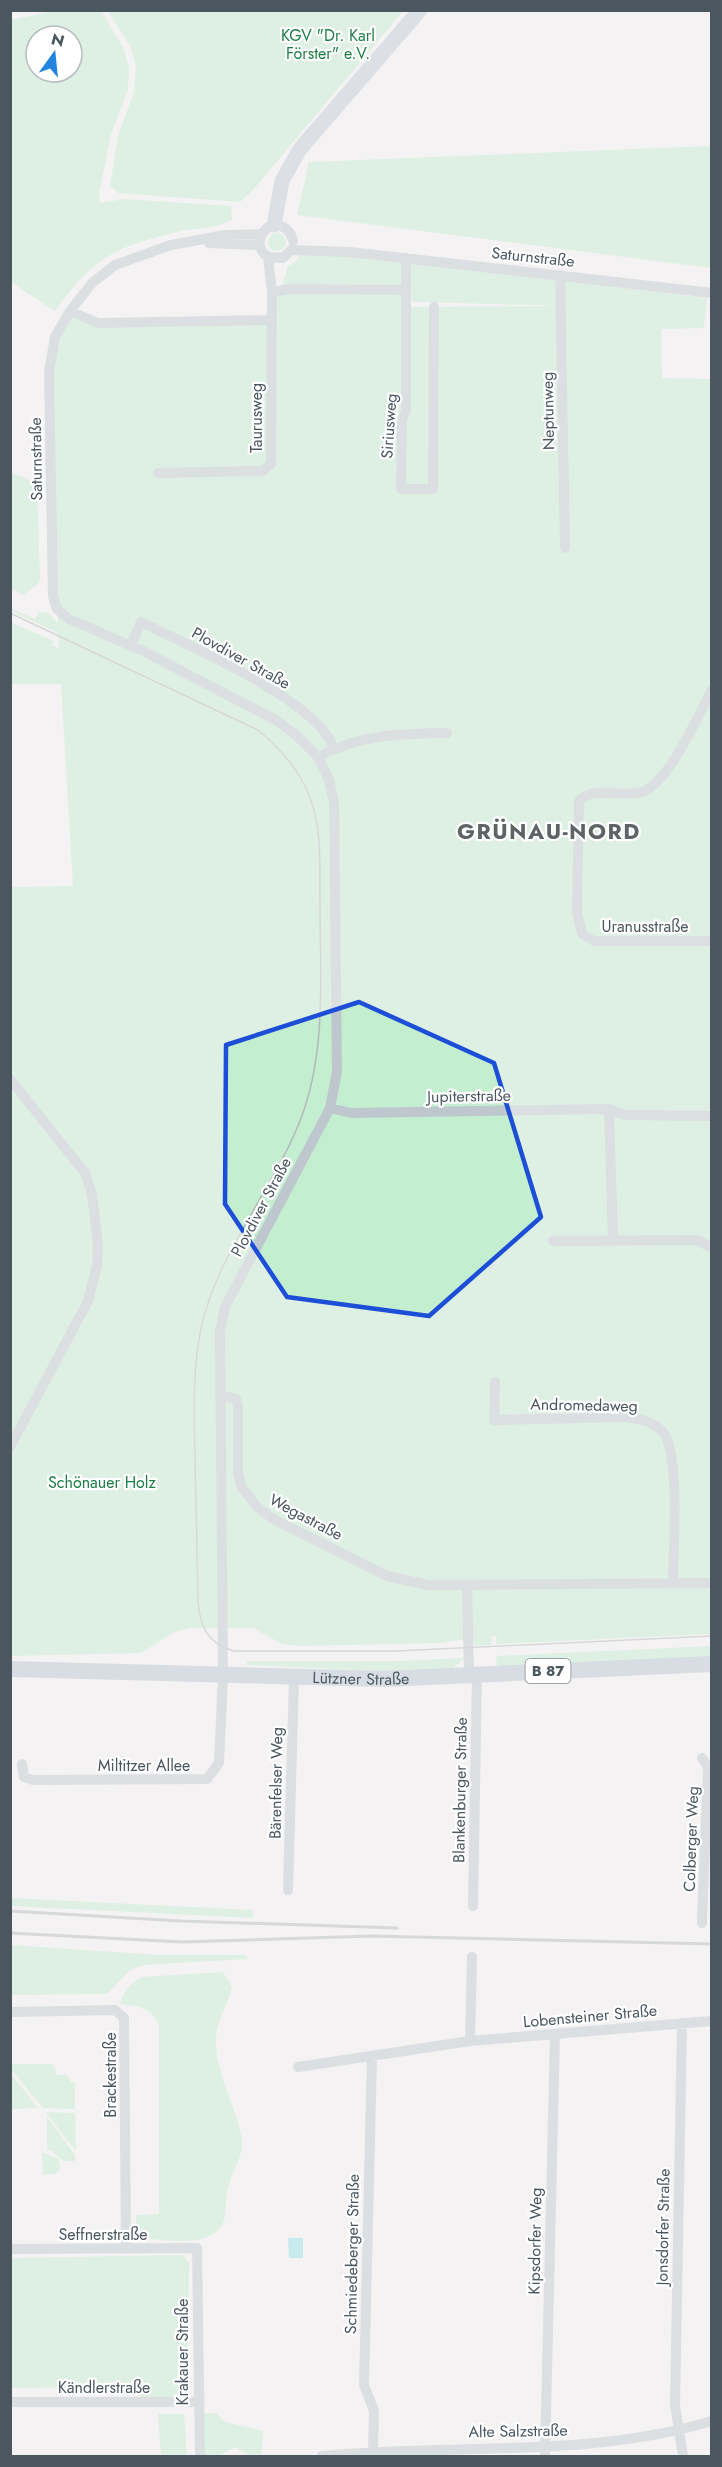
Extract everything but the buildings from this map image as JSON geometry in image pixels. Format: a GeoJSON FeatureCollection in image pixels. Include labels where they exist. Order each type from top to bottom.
{"type":"FeatureCollection","features":[{"type":"Feature","properties":{"kind":"main road","name":"Lützner Straße"},"geometry":{"type":"LineString","coordinates":[[10,1669],[384,1679],[711,1664]]}},
{"type":"Feature","properties":{"kind":"street"},"geometry":{"type":"LineString","coordinates":[[279,226],[291,232],[292,245],[274,258],[260,240],[279,226],[300,148],[420,10]]}},
{"type":"Feature","properties":{"kind":"street","name":"Saturnstraße"},"geometry":{"type":"LineString","coordinates":[[57,609],[53,596],[50,372],[56,337],[70,311],[92,282],[115,265],[171,245],[260,240]]}},
{"type":"Feature","properties":{"kind":"street","name":"Saturnstraße"},"geometry":{"type":"LineString","coordinates":[[292,245],[711,293]]}},
{"type":"Feature","properties":{"kind":"street","name":"Taurusweg"},"geometry":{"type":"LineString","coordinates":[[158,473],[262,471],[271,464],[271,320],[274,258]]}},
{"type":"Feature","properties":{"kind":"street","name":"Siriusweg"},"geometry":{"type":"LineString","coordinates":[[406,258],[406,411],[402,420],[401,489],[433,489],[434,307]]}},
{"type":"Feature","properties":{"kind":"street","name":"Neptunweg"},"geometry":{"type":"LineString","coordinates":[[560,275],[565,548]]}},
{"type":"Feature","properties":{"kind":"street"},"geometry":{"type":"LineString","coordinates":[[272,292],[290,289],[406,290]]}},
{"type":"Feature","properties":{"kind":"street"},"geometry":{"type":"LineString","coordinates":[[70,311],[98,323],[271,320]]}},
{"type":"Feature","properties":{"kind":"street","name":"Plovdiver Straße"},"geometry":{"type":"LineString","coordinates":[[57,609],[69,619],[131,645],[276,720],[297,736],[318,758],[329,780],[334,802],[337,1072],[330,1108],[225,1307],[220,1332],[222,1676]]}},
{"type":"Feature","properties":{"kind":"street","name":"Plovdiver Straße"},"geometry":{"type":"LineString","coordinates":[[131,645],[141,622],[177,640],[244,674],[307,713],[331,738],[334,748]]}},
{"type":"Feature","properties":{"kind":"street","name":"Uranusstraße"},"geometry":{"type":"LineString","coordinates":[[711,690],[662,778],[642,792],[593,794],[579,801],[577,858],[579,928],[588,939],[611,942],[711,941]]}},
{"type":"Feature","properties":{"kind":"street"},"geometry":{"type":"LineString","coordinates":[[318,758],[334,748],[386,734],[447,733]]}},
{"type":"Feature","properties":{"kind":"street"},"geometry":{"type":"LineString","coordinates":[[10,1079],[85,1173],[92,1194],[99,1245],[97,1265],[88,1301],[10,1447]]}},
{"type":"Feature","properties":{"kind":"street","name":"Jupiterstraße"},"geometry":{"type":"LineString","coordinates":[[330,1108],[351,1113],[609,1109],[624,1115],[711,1116]]}},
{"type":"Feature","properties":{"kind":"street"},"geometry":{"type":"LineString","coordinates":[[609,1109],[614,1241]]}},
{"type":"Feature","properties":{"kind":"street"},"geometry":{"type":"LineString","coordinates":[[553,1241],[697,1240],[711,1248]]}},
{"type":"Feature","properties":{"kind":"street","name":"Andromedaweg"},"geometry":{"type":"LineString","coordinates":[[495,1382],[494,1420],[627,1418],[645,1420],[662,1431],[671,1450],[673,1475],[673,1584]]}},
{"type":"Feature","properties":{"kind":"street","name":"Wegastraße"},"geometry":{"type":"LineString","coordinates":[[220,1395],[236,1399],[238,1472],[241,1486],[248,1499],[266,1515],[387,1576],[428,1585],[711,1583]]}},
{"type":"Feature","properties":{"kind":"street"},"geometry":{"type":"LineString","coordinates":[[467,1585],[473,1675]]}},
{"type":"Feature","properties":{"kind":"street","name":"Blankenburger Straße"},"geometry":{"type":"LineString","coordinates":[[473,1675],[473,1906]]}},
{"type":"Feature","properties":{"kind":"street","name":"Miltitzer Allee"},"geometry":{"type":"LineString","coordinates":[[22,1764],[24,1778],[33,1780],[207,1779],[219,1763],[222,1676]]}},
{"type":"Feature","properties":{"kind":"street","name":"Bärenfelser Weg"},"geometry":{"type":"LineString","coordinates":[[288,1890],[294,1678]]}},
{"type":"Feature","properties":{"kind":"street","name":"Colberger Weg"},"geometry":{"type":"LineString","coordinates":[[702,1758],[708,1767],[707,1906],[702,1923]]}},
{"type":"Feature","properties":{"kind":"street"},"geometry":{"type":"LineString","coordinates":[[471,2041],[472,1957]]}},
{"type":"Feature","properties":{"kind":"street","name":"Brackestraße"},"geometry":{"type":"LineString","coordinates":[[10,2012],[115,2010],[124,2018],[126,2248]]}},
{"type":"Feature","properties":{"kind":"street","name":"Lobensteiner Straße"},"geometry":{"type":"LineString","coordinates":[[298,2067],[471,2041],[711,2021]]}},
{"type":"Feature","properties":{"kind":"street","name":"Jonsdorfer Straße"},"geometry":{"type":"LineString","coordinates":[[682,2023],[675,2405],[684,2457]]}},
{"type":"Feature","properties":{"kind":"street","name":"Kipsdorfer Weg"},"geometry":{"type":"LineString","coordinates":[[545,2452],[555,2034]]}},
{"type":"Feature","properties":{"kind":"street","name":"Schmiedeberger Straße"},"geometry":{"type":"LineString","coordinates":[[372,2056],[364,2385],[374,2410],[373,2450]]}},
{"type":"Feature","properties":{"kind":"street","name":"Seffnerstraße"},"geometry":{"type":"LineString","coordinates":[[10,2249],[196,2248]]}},
{"type":"Feature","properties":{"kind":"street","name":"Krakauer Straße"},"geometry":{"type":"LineString","coordinates":[[196,2248],[197,2402],[200,2457]]}},
{"type":"Feature","properties":{"kind":"street","name":"Kändlerstraße"},"geometry":{"type":"LineString","coordinates":[[10,2402],[197,2402]]}},
{"type":"Feature","properties":{"kind":"street","name":"Alte Salzstraße"},"geometry":{"type":"LineString","coordinates":[[322,2456],[373,2450],[393,2453],[478,2447],[545,2452],[678,2431],[711,2421]]}},
{"type":"Feature","properties":{"kind":"highlighted area"},"geometry":{"type":"Polygon","coordinates":[[[359,1002],[494,1063],[541,1217],[429,1316],[287,1297],[225,1204],[226,1045],[359,1002]]]}},
{"type":"Feature","properties":{"kind":"green space"},"geometry":{"type":"Polygon","coordinates":[[[55,11],[101,11],[124,49],[129,67],[128,90],[111,134],[99,194],[100,203],[124,199],[231,206],[232,220],[140,242],[109,256],[82,277],[55,311],[11,282],[10,20],[55,11]]]}},
{"type":"Feature","properties":{"kind":"green space","name":"KGV \"Dr. Karl Förster\" e.V."},"geometry":{"type":"Polygon","coordinates":[[[108,11],[403,11],[254,189],[240,202],[118,193],[110,186],[118,136],[134,92],[136,66],[130,46],[108,11]]]}},
{"type":"Feature","properties":{"kind":"green space"},"geometry":{"type":"Polygon","coordinates":[[[711,146],[711,268],[297,215],[309,162],[711,146]]]}},
{"type":"Feature","properties":{"kind":"green space"},"geometry":{"type":"Polygon","coordinates":[[[277,233],[283,236],[286,242],[283,248],[277,251],[271,248],[268,242],[271,236],[277,233]]]}},
{"type":"Feature","properties":{"kind":"green space","name":"Schönauer Holz"},"geometry":{"type":"Polygon","coordinates":[[[301,253],[336,254],[707,298],[704,328],[661,329],[662,378],[712,379],[711,1634],[496,1644],[496,1636],[492,1636],[491,1645],[474,1645],[473,1638],[440,1643],[300,1646],[282,1644],[253,1628],[190,1628],[174,1632],[141,1653],[11,1656],[11,887],[73,886],[61,684],[11,684],[10,622],[54,641],[52,645],[59,649],[58,633],[11,611],[10,608],[35,619],[39,612],[48,613],[58,623],[49,372],[55,337],[70,311],[98,323],[271,320],[272,292],[406,290],[406,307],[566,306],[412,302],[411,287],[282,286],[288,266],[295,262],[301,253]]]}},
{"type":"Feature","properties":{"kind":"green space"},"geometry":{"type":"Polygon","coordinates":[[[10,472],[37,483],[40,578],[39,583],[23,595],[11,589],[10,472]]]}},
{"type":"Feature","properties":{"kind":"green space"},"geometry":{"type":"Polygon","coordinates":[[[712,1646],[711,1658],[497,1667],[496,1656],[712,1646]]]}},
{"type":"Feature","properties":{"kind":"green space"},"geometry":{"type":"Polygon","coordinates":[[[464,1658],[453,1668],[395,1672],[247,1665],[247,1661],[397,1661],[464,1658]]]}},
{"type":"Feature","properties":{"kind":"green space"},"geometry":{"type":"Polygon","coordinates":[[[10,1898],[253,1910],[253,1918],[11,1906],[10,1898]]]}},
{"type":"Feature","properties":{"kind":"green space"},"geometry":{"type":"Polygon","coordinates":[[[11,1945],[159,1955],[246,1955],[248,1959],[143,1965],[130,1970],[107,1994],[11,1995],[11,1945]]]}},
{"type":"Feature","properties":{"kind":"green space"},"geometry":{"type":"Polygon","coordinates":[[[223,1972],[232,1987],[216,2035],[217,2056],[236,2116],[242,2145],[228,2189],[223,2223],[213,2234],[194,2240],[160,2240],[141,2237],[136,2228],[136,2215],[159,2214],[159,2025],[148,2011],[120,2004],[123,1995],[141,1977],[223,1972]]]}},
{"type":"Feature","properties":{"kind":"green space"},"geometry":{"type":"Polygon","coordinates":[[[11,2064],[51,2064],[55,2068],[56,2075],[67,2075],[71,2082],[75,2082],[75,2109],[43,2108],[11,2069],[11,2064]]]}},
{"type":"Feature","properties":{"kind":"green space"},"geometry":{"type":"Polygon","coordinates":[[[11,2074],[38,2108],[11,2109],[11,2074]]]}},
{"type":"Feature","properties":{"kind":"green space"},"geometry":{"type":"Polygon","coordinates":[[[47,2112],[75,2113],[76,2151],[47,2114],[47,2112]]]}},
{"type":"Feature","properties":{"kind":"green space"},"geometry":{"type":"Polygon","coordinates":[[[47,2117],[75,2155],[75,2161],[63,2161],[52,2151],[47,2150],[47,2117]]]}},
{"type":"Feature","properties":{"kind":"green space"},"geometry":{"type":"Polygon","coordinates":[[[42,2152],[59,2159],[60,2169],[55,2174],[43,2175],[42,2152]]]}},
{"type":"Feature","properties":{"kind":"green space"},"geometry":{"type":"Polygon","coordinates":[[[183,2255],[189,2263],[188,2395],[181,2398],[141,2398],[135,2387],[11,2388],[10,2258],[183,2255]]]}},
{"type":"Feature","properties":{"kind":"green space"},"geometry":{"type":"Polygon","coordinates":[[[202,2413],[216,2413],[225,2422],[263,2431],[261,2456],[250,2456],[235,2447],[219,2456],[204,2456],[202,2413]]]}},
{"type":"Feature","properties":{"kind":"green space"},"geometry":{"type":"Polygon","coordinates":[[[158,2414],[184,2414],[187,2456],[161,2456],[158,2414]]]}},
{"type":"Feature","properties":{"kind":"water"},"geometry":{"type":"Polygon","coordinates":[[[288,2238],[303,2238],[303,2258],[289,2258],[288,2238]]]}},
{"type":"Feature","properties":{"kind":"tram line"},"geometry":{"type":"LineString","coordinates":[[10,613],[258,730],[282,752],[295,769],[306,788],[317,824],[320,864],[321,986],[318,1041],[309,1095],[288,1147],[221,1271],[210,1297],[199,1341],[194,1407],[198,1599],[200,1617],[206,1632],[217,1644],[234,1651],[397,1651],[712,1636]]}},
{"type":"Feature","properties":{"kind":"railway"},"geometry":{"type":"LineString","coordinates":[[10,1911],[181,1921],[397,1928]]}},
{"type":"Feature","properties":{"kind":"railway"},"geometry":{"type":"LineString","coordinates":[[10,1933],[182,1942],[371,1936],[712,1944]]}},
{"type":"Feature","properties":{"kind":"district","name":"GRÜNAU-NORD"},"geometry":{"type":"Point","coordinates":[549,831]}}]}
